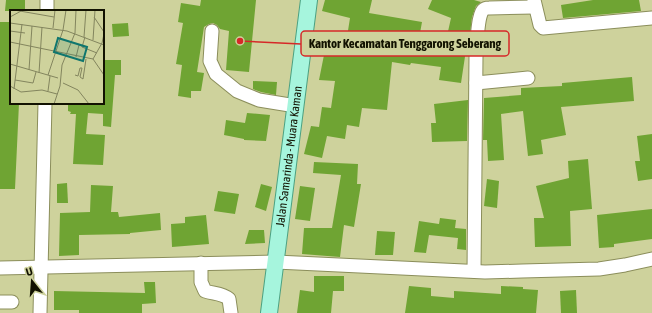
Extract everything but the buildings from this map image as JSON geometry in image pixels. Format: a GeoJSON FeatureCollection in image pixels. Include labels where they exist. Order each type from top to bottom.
{"type":"FeatureCollection","features":[{"type":"Feature","properties":{"kind":"main road","name":"Jalan Samarinda - Muara Kaman"},"geometry":{"type":"LineString","coordinates":[[269,313],[285,176],[296,106],[309,0]]}},
{"type":"Feature","properties":{"kind":"street"},"geometry":{"type":"LineString","coordinates":[[474,271],[476,57],[478,27],[483,10],[534,3],[540,26],[543,28],[652,18]]}},
{"type":"Feature","properties":{"kind":"street"},"geometry":{"type":"LineString","coordinates":[[212,31],[210,61],[216,74],[237,91],[260,100],[296,106]]}},
{"type":"Feature","properties":{"kind":"street"},"geometry":{"type":"LineString","coordinates":[[476,83],[528,78]]}},
{"type":"Feature","properties":{"kind":"street"},"geometry":{"type":"LineString","coordinates":[[40,313],[44,104]]}},
{"type":"Feature","properties":{"kind":"street"},"geometry":{"type":"LineString","coordinates":[[0,268],[276,262],[474,271],[575,270],[625,265],[652,259]]}},
{"type":"Feature","properties":{"kind":"street"},"geometry":{"type":"LineString","coordinates":[[201,264],[201,282],[204,291],[214,294],[224,294],[230,299],[231,313]]}},
{"type":"Feature","properties":{"kind":"place","name":"Kantor Kecamatan Tenggarong Seberang"},"geometry":{"type":"Point","coordinates":[240,41]}}]}
